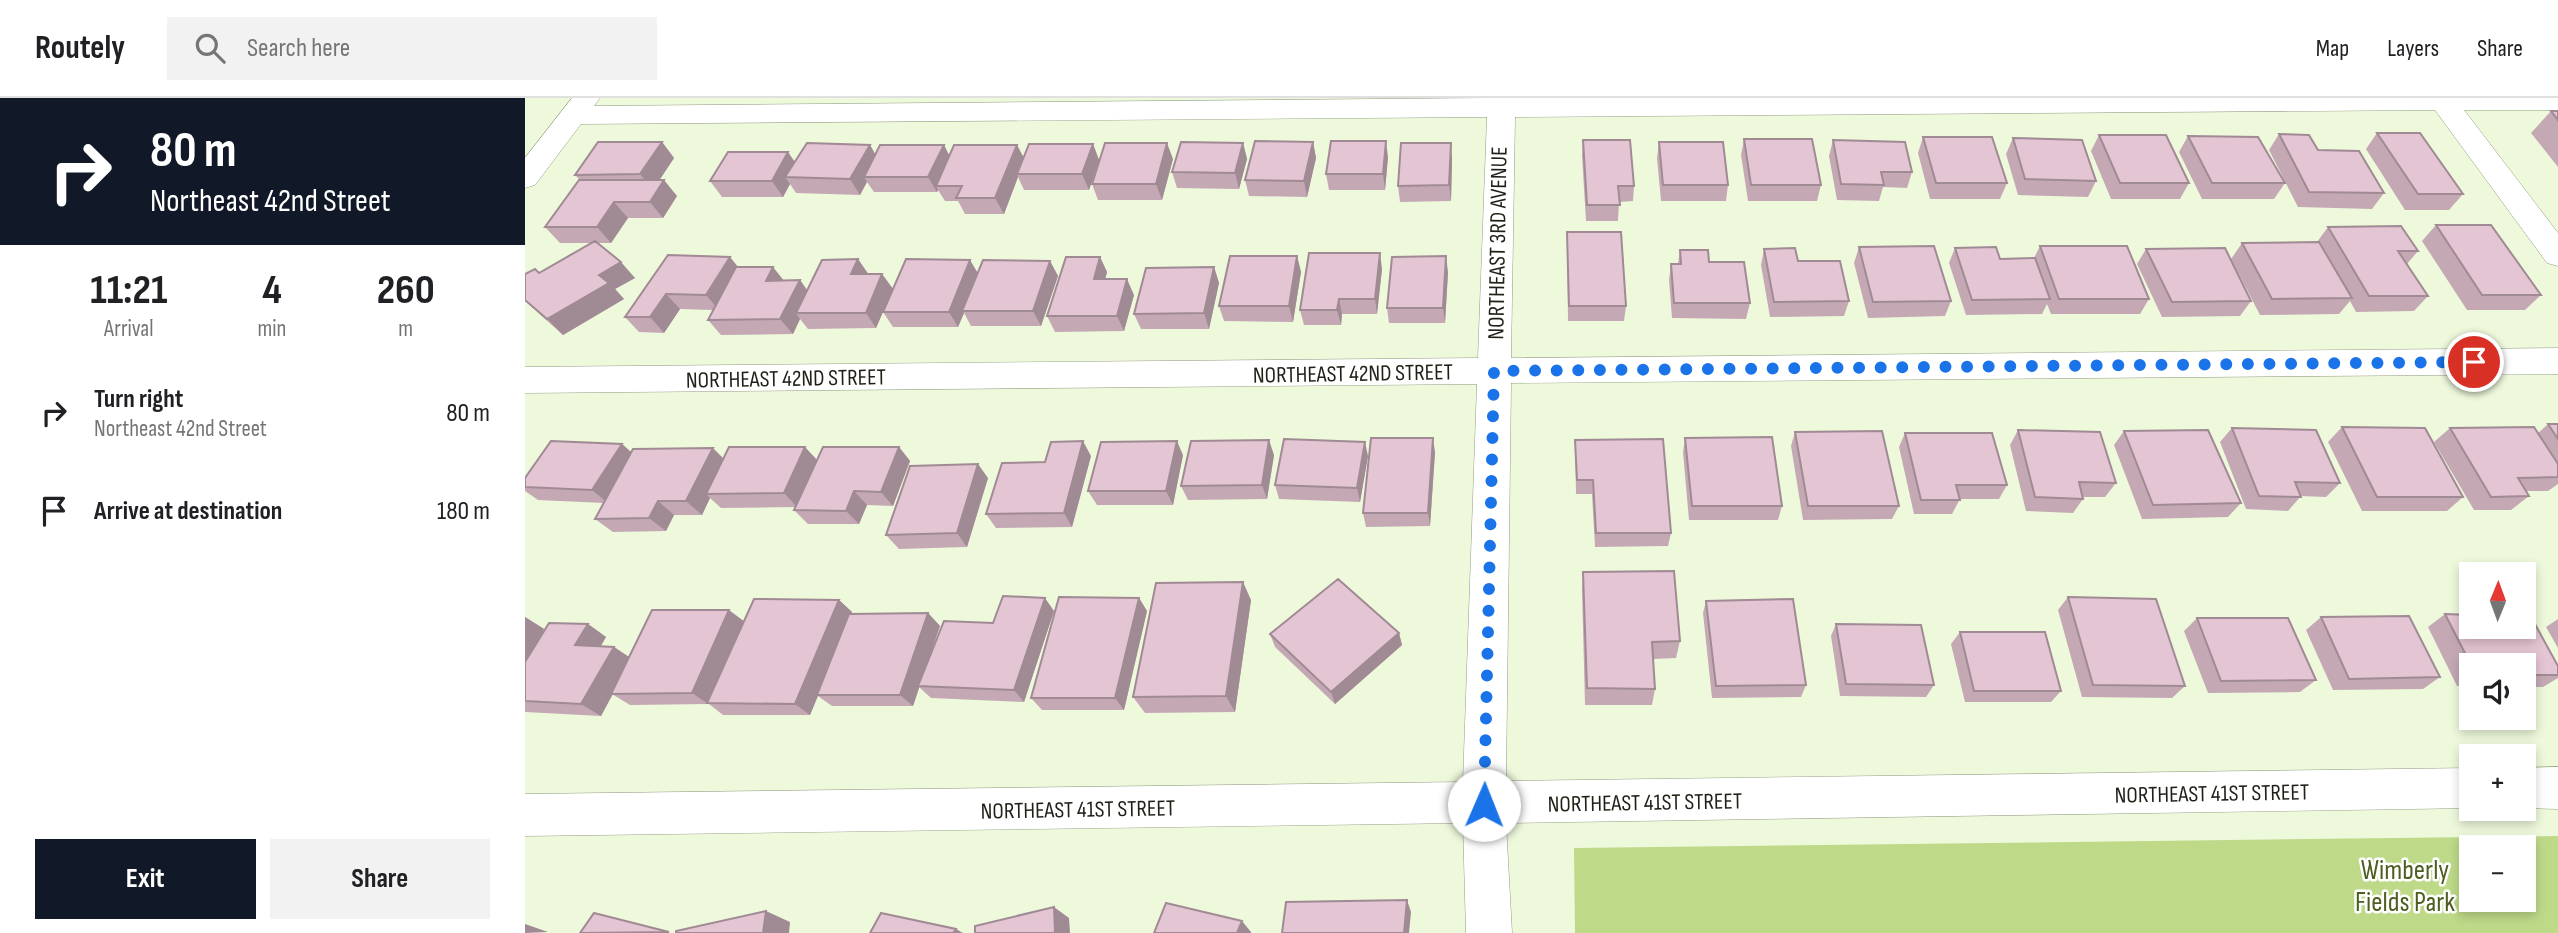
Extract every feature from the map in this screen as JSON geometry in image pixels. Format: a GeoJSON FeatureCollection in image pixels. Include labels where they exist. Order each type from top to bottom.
{"type":"FeatureCollection","features":[{"type":"Feature","properties":{"kind":"street"},"geometry":{"type":"LineString","coordinates":[[2442,100],[2558,256]]}},
{"type":"Feature","properties":{"kind":"street"},"geometry":{"type":"LineString","coordinates":[[525,178],[579,107],[2558,101]]}},
{"type":"Feature","properties":{"kind":"street","name":"NORTHEAST 3RD AVENUE"},"geometry":{"type":"LineString","coordinates":[[1489,933],[1484,805],[1501,103]]}},
{"type":"Feature","properties":{"kind":"street","name":"NORTHEAST 42ND STREET"},"geometry":{"type":"LineString","coordinates":[[525,380],[2558,361]]}},
{"type":"Feature","properties":{"kind":"street"},"geometry":{"type":"LineString","coordinates":[[2536,789],[2558,788]]}},
{"type":"Feature","properties":{"kind":"street","name":"NORTHEAST 41ST STREET"},"geometry":{"type":"LineString","coordinates":[[525,816],[1484,805],[2459,789]]}},
{"type":"Feature","properties":{"kind":"green space","name":"Wimberly Fields Park"},"geometry":{"type":"Polygon","coordinates":[[[2536,836],[2558,836],[2558,933],[1575,933],[1574,848],[2459,837],[2459,912],[2536,912],[2536,836]]]}},
{"type":"Feature","properties":{"kind":"building"},"geometry":{"type":"Polygon","coordinates":[[[2551,111],[2558,111],[2558,120],[2551,111]]]}},
{"type":"Feature","properties":{"kind":"building"},"geometry":{"type":"Polygon","coordinates":[[[2377,133],[2420,133],[2463,194],[2418,194],[2377,133]]]}},
{"type":"Feature","properties":{"kind":"building"},"geometry":{"type":"Polygon","coordinates":[[[2279,134],[2309,135],[2318,150],[2359,151],[2384,193],[2309,192],[2279,134]]]}},
{"type":"Feature","properties":{"kind":"building"},"geometry":{"type":"Polygon","coordinates":[[[2099,135],[2166,135],[2189,183],[2120,183],[2099,135]]]}},
{"type":"Feature","properties":{"kind":"building"},"geometry":{"type":"Polygon","coordinates":[[[2188,136],[2258,137],[2285,183],[2212,183],[2188,136]]]}},
{"type":"Feature","properties":{"kind":"building"},"geometry":{"type":"Polygon","coordinates":[[[1923,137],[1992,137],[2007,183],[1936,183],[1923,137]]]}},
{"type":"Feature","properties":{"kind":"building"},"geometry":{"type":"Polygon","coordinates":[[[2013,138],[2082,140],[2096,181],[2025,179],[2013,138]]]}},
{"type":"Feature","properties":{"kind":"building"},"geometry":{"type":"Polygon","coordinates":[[[1744,139],[1812,139],[1821,185],[1751,185],[1744,139]]]}},
{"type":"Feature","properties":{"kind":"building"},"geometry":{"type":"Polygon","coordinates":[[[1583,140],[1630,140],[1634,186],[1618,186],[1620,205],[1587,205],[1583,140]]]}},
{"type":"Feature","properties":{"kind":"building"},"geometry":{"type":"Polygon","coordinates":[[[1833,140],[1905,142],[1912,172],[1881,172],[1884,185],[1841,184],[1833,140]]]}},
{"type":"Feature","properties":{"kind":"building"},"geometry":{"type":"Polygon","coordinates":[[[1255,141],[1313,142],[1304,181],[1245,180],[1255,141]]]}},
{"type":"Feature","properties":{"kind":"building"},"geometry":{"type":"Polygon","coordinates":[[[1331,141],[1386,141],[1383,174],[1326,174],[1331,141]]]}},
{"type":"Feature","properties":{"kind":"building"},"geometry":{"type":"Polygon","coordinates":[[[598,142],[662,142],[640,174],[575,175],[598,142]]]}},
{"type":"Feature","properties":{"kind":"building"},"geometry":{"type":"Polygon","coordinates":[[[1181,142],[1243,143],[1235,173],[1172,172],[1181,142]]]}},
{"type":"Feature","properties":{"kind":"building"},"geometry":{"type":"Polygon","coordinates":[[[1659,142],[1723,142],[1728,185],[1663,185],[1659,142]]]}},
{"type":"Feature","properties":{"kind":"building"},"geometry":{"type":"Polygon","coordinates":[[[807,143],[870,145],[850,179],[785,177],[807,143]]]}},
{"type":"Feature","properties":{"kind":"building"},"geometry":{"type":"Polygon","coordinates":[[[1105,143],[1167,143],[1156,184],[1092,184],[1105,143]]]}},
{"type":"Feature","properties":{"kind":"building"},"geometry":{"type":"Polygon","coordinates":[[[1401,143],[1451,143],[1449,185],[1398,186],[1401,143]]]}},
{"type":"Feature","properties":{"kind":"building"},"geometry":{"type":"Polygon","coordinates":[[[1029,144],[1093,144],[1082,174],[1017,174],[1029,144]]]}},
{"type":"Feature","properties":{"kind":"building"},"geometry":{"type":"Polygon","coordinates":[[[880,145],[944,145],[928,177],[864,177],[880,145]]]}},
{"type":"Feature","properties":{"kind":"building"},"geometry":{"type":"Polygon","coordinates":[[[954,145],[1017,145],[995,198],[956,198],[962,186],[936,186],[954,145]]]}},
{"type":"Feature","properties":{"kind":"building"},"geometry":{"type":"Polygon","coordinates":[[[728,152],[788,152],[772,181],[710,181],[728,152]]]}},
{"type":"Feature","properties":{"kind":"building"},"geometry":{"type":"Polygon","coordinates":[[[579,180],[664,180],[650,202],[614,202],[597,227],[545,227],[579,180]]]}},
{"type":"Feature","properties":{"kind":"building"},"geometry":{"type":"Polygon","coordinates":[[[2436,225],[2491,225],[2541,295],[2482,295],[2436,225]]]}},
{"type":"Feature","properties":{"kind":"building"},"geometry":{"type":"Polygon","coordinates":[[[2401,226],[2418,251],[2398,251],[2428,296],[2369,296],[2328,227],[2401,226]]]}},
{"type":"Feature","properties":{"kind":"building"},"geometry":{"type":"Polygon","coordinates":[[[1567,232],[1621,232],[1626,306],[1569,306],[1567,232]]]}},
{"type":"Feature","properties":{"kind":"building"},"geometry":{"type":"Polygon","coordinates":[[[595,241],[621,262],[599,275],[609,283],[547,319],[525,300],[525,274],[535,269],[539,273],[595,241]]]}},
{"type":"Feature","properties":{"kind":"building"},"geometry":{"type":"Polygon","coordinates":[[[2319,242],[2352,298],[2272,299],[2242,243],[2319,242]]]}},
{"type":"Feature","properties":{"kind":"building"},"geometry":{"type":"Polygon","coordinates":[[[1934,246],[1951,301],[1873,302],[1859,247],[1934,246]]]}},
{"type":"Feature","properties":{"kind":"building"},"geometry":{"type":"Polygon","coordinates":[[[2040,246],[2127,246],[2149,299],[2059,299],[2040,246]]]}},
{"type":"Feature","properties":{"kind":"building"},"geometry":{"type":"Polygon","coordinates":[[[1996,247],[2000,259],[2035,258],[2050,299],[1972,300],[1955,248],[1996,247]]]}},
{"type":"Feature","properties":{"kind":"building"},"geometry":{"type":"Polygon","coordinates":[[[1795,248],[1798,261],[1840,261],[1849,301],[1774,302],[1764,249],[1795,248]]]}},
{"type":"Feature","properties":{"kind":"building"},"geometry":{"type":"Polygon","coordinates":[[[2225,248],[2251,301],[2172,302],[2146,249],[2225,248]]]}},
{"type":"Feature","properties":{"kind":"building"},"geometry":{"type":"Polygon","coordinates":[[[1680,250],[1708,250],[1709,262],[1744,262],[1750,303],[1674,303],[1671,264],[1681,264],[1680,250]]]}},
{"type":"Feature","properties":{"kind":"building"},"geometry":{"type":"Polygon","coordinates":[[[1309,253],[1380,253],[1375,299],[1339,299],[1337,310],[1300,310],[1309,253]]]}},
{"type":"Feature","properties":{"kind":"building"},"geometry":{"type":"Polygon","coordinates":[[[668,255],[730,257],[706,295],[666,294],[650,317],[625,317],[668,255]]]}},
{"type":"Feature","properties":{"kind":"building"},"geometry":{"type":"Polygon","coordinates":[[[1230,256],[1297,256],[1289,306],[1219,306],[1230,256]]]}},
{"type":"Feature","properties":{"kind":"building"},"geometry":{"type":"Polygon","coordinates":[[[1446,256],[1443,308],[1387,308],[1392,257],[1446,256]]]}},
{"type":"Feature","properties":{"kind":"building"},"geometry":{"type":"Polygon","coordinates":[[[1066,257],[1100,257],[1094,279],[1127,279],[1117,316],[1047,316],[1066,257]]]}},
{"type":"Feature","properties":{"kind":"building"},"geometry":{"type":"Polygon","coordinates":[[[858,259],[851,274],[882,274],[866,313],[796,313],[822,260],[858,259]]]}},
{"type":"Feature","properties":{"kind":"building"},"geometry":{"type":"Polygon","coordinates":[[[906,259],[970,260],[949,312],[883,312],[906,259]]]}},
{"type":"Feature","properties":{"kind":"building"},"geometry":{"type":"Polygon","coordinates":[[[983,260],[1050,261],[1033,311],[962,311],[983,260]]]}},
{"type":"Feature","properties":{"kind":"building"},"geometry":{"type":"Polygon","coordinates":[[[736,267],[773,267],[766,281],[800,280],[780,319],[708,320],[736,267]]]}},
{"type":"Feature","properties":{"kind":"building"},"geometry":{"type":"Polygon","coordinates":[[[1214,267],[1204,313],[1134,314],[1146,268],[1214,267]]]}},
{"type":"Feature","properties":{"kind":"building"},"geometry":{"type":"Polygon","coordinates":[[[2548,424],[2558,424],[2558,439],[2548,424]]]}},
{"type":"Feature","properties":{"kind":"building"},"geometry":{"type":"Polygon","coordinates":[[[2342,427],[2425,428],[2463,497],[2377,497],[2342,427]]]}},
{"type":"Feature","properties":{"kind":"building"},"geometry":{"type":"Polygon","coordinates":[[[2534,427],[2558,464],[2558,477],[2518,478],[2529,496],[2491,497],[2450,428],[2534,427]]]}},
{"type":"Feature","properties":{"kind":"building"},"geometry":{"type":"Polygon","coordinates":[[[2232,428],[2316,430],[2340,483],[2295,482],[2301,497],[2259,496],[2232,428]]]}},
{"type":"Feature","properties":{"kind":"building"},"geometry":{"type":"Polygon","coordinates":[[[2018,430],[2100,432],[2116,483],[2079,482],[2083,499],[2035,497],[2018,430]]]}},
{"type":"Feature","properties":{"kind":"building"},"geometry":{"type":"Polygon","coordinates":[[[2208,430],[2241,503],[2153,505],[2124,431],[2208,430]]]}},
{"type":"Feature","properties":{"kind":"building"},"geometry":{"type":"Polygon","coordinates":[[[1882,431],[1899,506],[1808,506],[1795,432],[1882,431]]]}},
{"type":"Feature","properties":{"kind":"building"},"geometry":{"type":"Polygon","coordinates":[[[1905,433],[1992,433],[2007,485],[1956,485],[1960,500],[1921,500],[1905,433]]]}},
{"type":"Feature","properties":{"kind":"building"},"geometry":{"type":"Polygon","coordinates":[[[1772,437],[1782,506],[1692,506],[1685,438],[1772,437]]]}},
{"type":"Feature","properties":{"kind":"building"},"geometry":{"type":"Polygon","coordinates":[[[1371,438],[1433,438],[1428,513],[1363,513],[1371,438]]]}},
{"type":"Feature","properties":{"kind":"building"},"geometry":{"type":"Polygon","coordinates":[[[1284,439],[1365,442],[1357,488],[1275,485],[1284,439]]]}},
{"type":"Feature","properties":{"kind":"building"},"geometry":{"type":"Polygon","coordinates":[[[1663,439],[1671,533],[1596,533],[1593,480],[1577,480],[1575,440],[1663,439]]]}},
{"type":"Feature","properties":{"kind":"building"},"geometry":{"type":"Polygon","coordinates":[[[1269,440],[1262,485],[1181,486],[1191,441],[1269,440]]]}},
{"type":"Feature","properties":{"kind":"building"},"geometry":{"type":"Polygon","coordinates":[[[551,441],[622,444],[592,490],[525,487],[525,478],[551,441]]]}},
{"type":"Feature","properties":{"kind":"building"},"geometry":{"type":"Polygon","coordinates":[[[1083,441],[1064,513],[986,514],[1002,463],[1045,462],[1051,442],[1083,441]]]}},
{"type":"Feature","properties":{"kind":"building"},"geometry":{"type":"Polygon","coordinates":[[[1177,441],[1166,491],[1088,491],[1101,442],[1177,441]]]}},
{"type":"Feature","properties":{"kind":"building"},"geometry":{"type":"Polygon","coordinates":[[[729,447],[805,447],[784,493],[706,494],[729,447]]]}},
{"type":"Feature","properties":{"kind":"building"},"geometry":{"type":"Polygon","coordinates":[[[823,447],[899,447],[881,492],[854,491],[846,511],[794,510],[823,447]]]}},
{"type":"Feature","properties":{"kind":"building"},"geometry":{"type":"Polygon","coordinates":[[[713,448],[686,501],[658,501],[649,518],[595,519],[633,449],[713,448]]]}},
{"type":"Feature","properties":{"kind":"building"},"geometry":{"type":"Polygon","coordinates":[[[978,464],[957,533],[886,535],[910,466],[978,464]]]}},
{"type":"Feature","properties":{"kind":"building"},"geometry":{"type":"Polygon","coordinates":[[[1674,571],[1680,641],[1652,642],[1655,689],[1587,688],[1583,572],[1674,571]]]}},
{"type":"Feature","properties":{"kind":"building"},"geometry":{"type":"Polygon","coordinates":[[[1338,579],[1399,633],[1331,692],[1270,634],[1338,579]]]}},
{"type":"Feature","properties":{"kind":"building"},"geometry":{"type":"Polygon","coordinates":[[[1243,582],[1226,696],[1133,697],[1156,583],[1243,582]]]}},
{"type":"Feature","properties":{"kind":"building"},"geometry":{"type":"Polygon","coordinates":[[[1003,596],[1045,598],[1014,690],[918,686],[944,621],[993,623],[1003,596]]]}},
{"type":"Feature","properties":{"kind":"building"},"geometry":{"type":"Polygon","coordinates":[[[1059,597],[1139,598],[1115,698],[1031,698],[1059,597]]]}},
{"type":"Feature","properties":{"kind":"building"},"geometry":{"type":"Polygon","coordinates":[[[2068,597],[2156,599],[2185,686],[2093,685],[2068,597]]]}},
{"type":"Feature","properties":{"kind":"building"},"geometry":{"type":"Polygon","coordinates":[[[754,599],[839,600],[795,704],[707,703],[754,599]]]}},
{"type":"Feature","properties":{"kind":"building"},"geometry":{"type":"Polygon","coordinates":[[[1793,599],[1806,685],[1716,686],[1706,601],[1793,599]]]}},
{"type":"Feature","properties":{"kind":"building"},"geometry":{"type":"Polygon","coordinates":[[[652,610],[729,610],[692,693],[611,694],[652,610]]]}},
{"type":"Feature","properties":{"kind":"building"},"geometry":{"type":"Polygon","coordinates":[[[928,613],[900,695],[817,695],[849,614],[928,613]]]}},
{"type":"Feature","properties":{"kind":"building"},"geometry":{"type":"Polygon","coordinates":[[[2445,614],[2459,615],[2459,639],[2536,639],[2536,626],[2558,666],[2558,675],[2536,675],[2536,653],[2465,653],[2445,614]]]}},
{"type":"Feature","properties":{"kind":"building"},"geometry":{"type":"Polygon","coordinates":[[[2409,616],[2440,677],[2349,679],[2321,617],[2409,616]]]}},
{"type":"Feature","properties":{"kind":"building"},"geometry":{"type":"Polygon","coordinates":[[[2197,618],[2288,618],[2316,680],[2221,681],[2197,618]]]}},
{"type":"Feature","properties":{"kind":"building"},"geometry":{"type":"Polygon","coordinates":[[[549,623],[588,624],[575,645],[614,647],[581,704],[525,701],[525,662],[549,623]]]}},
{"type":"Feature","properties":{"kind":"building"},"geometry":{"type":"Polygon","coordinates":[[[1836,624],[1921,625],[1934,685],[1846,684],[1836,624]]]}},
{"type":"Feature","properties":{"kind":"building"},"geometry":{"type":"Polygon","coordinates":[[[1960,632],[2045,632],[2061,691],[1974,691],[1960,632]]]}},
{"type":"Feature","properties":{"kind":"building"},"geometry":{"type":"Polygon","coordinates":[[[1407,900],[1404,933],[1282,933],[1286,902],[1407,900]]]}},
{"type":"Feature","properties":{"kind":"building"},"geometry":{"type":"Polygon","coordinates":[[[1166,903],[1242,921],[1237,933],[1154,933],[1166,903]]]}},
{"type":"Feature","properties":{"kind":"building"},"geometry":{"type":"Polygon","coordinates":[[[1054,907],[1055,933],[975,933],[975,926],[1054,907]]]}},
{"type":"Feature","properties":{"kind":"building"},"geometry":{"type":"Polygon","coordinates":[[[766,911],[763,933],[676,933],[676,931],[766,911]]]}},
{"type":"Feature","properties":{"kind":"building"},"geometry":{"type":"Polygon","coordinates":[[[594,913],[669,932],[580,933],[594,913]]]}},
{"type":"Feature","properties":{"kind":"building"},"geometry":{"type":"Polygon","coordinates":[[[881,913],[956,929],[953,933],[870,933],[881,913]]]}},
{"type":"Feature","properties":{"kind":"route"},"geometry":{"type":"LineString","coordinates":[[1484,805],[1494,371],[2474,362]]}}]}
